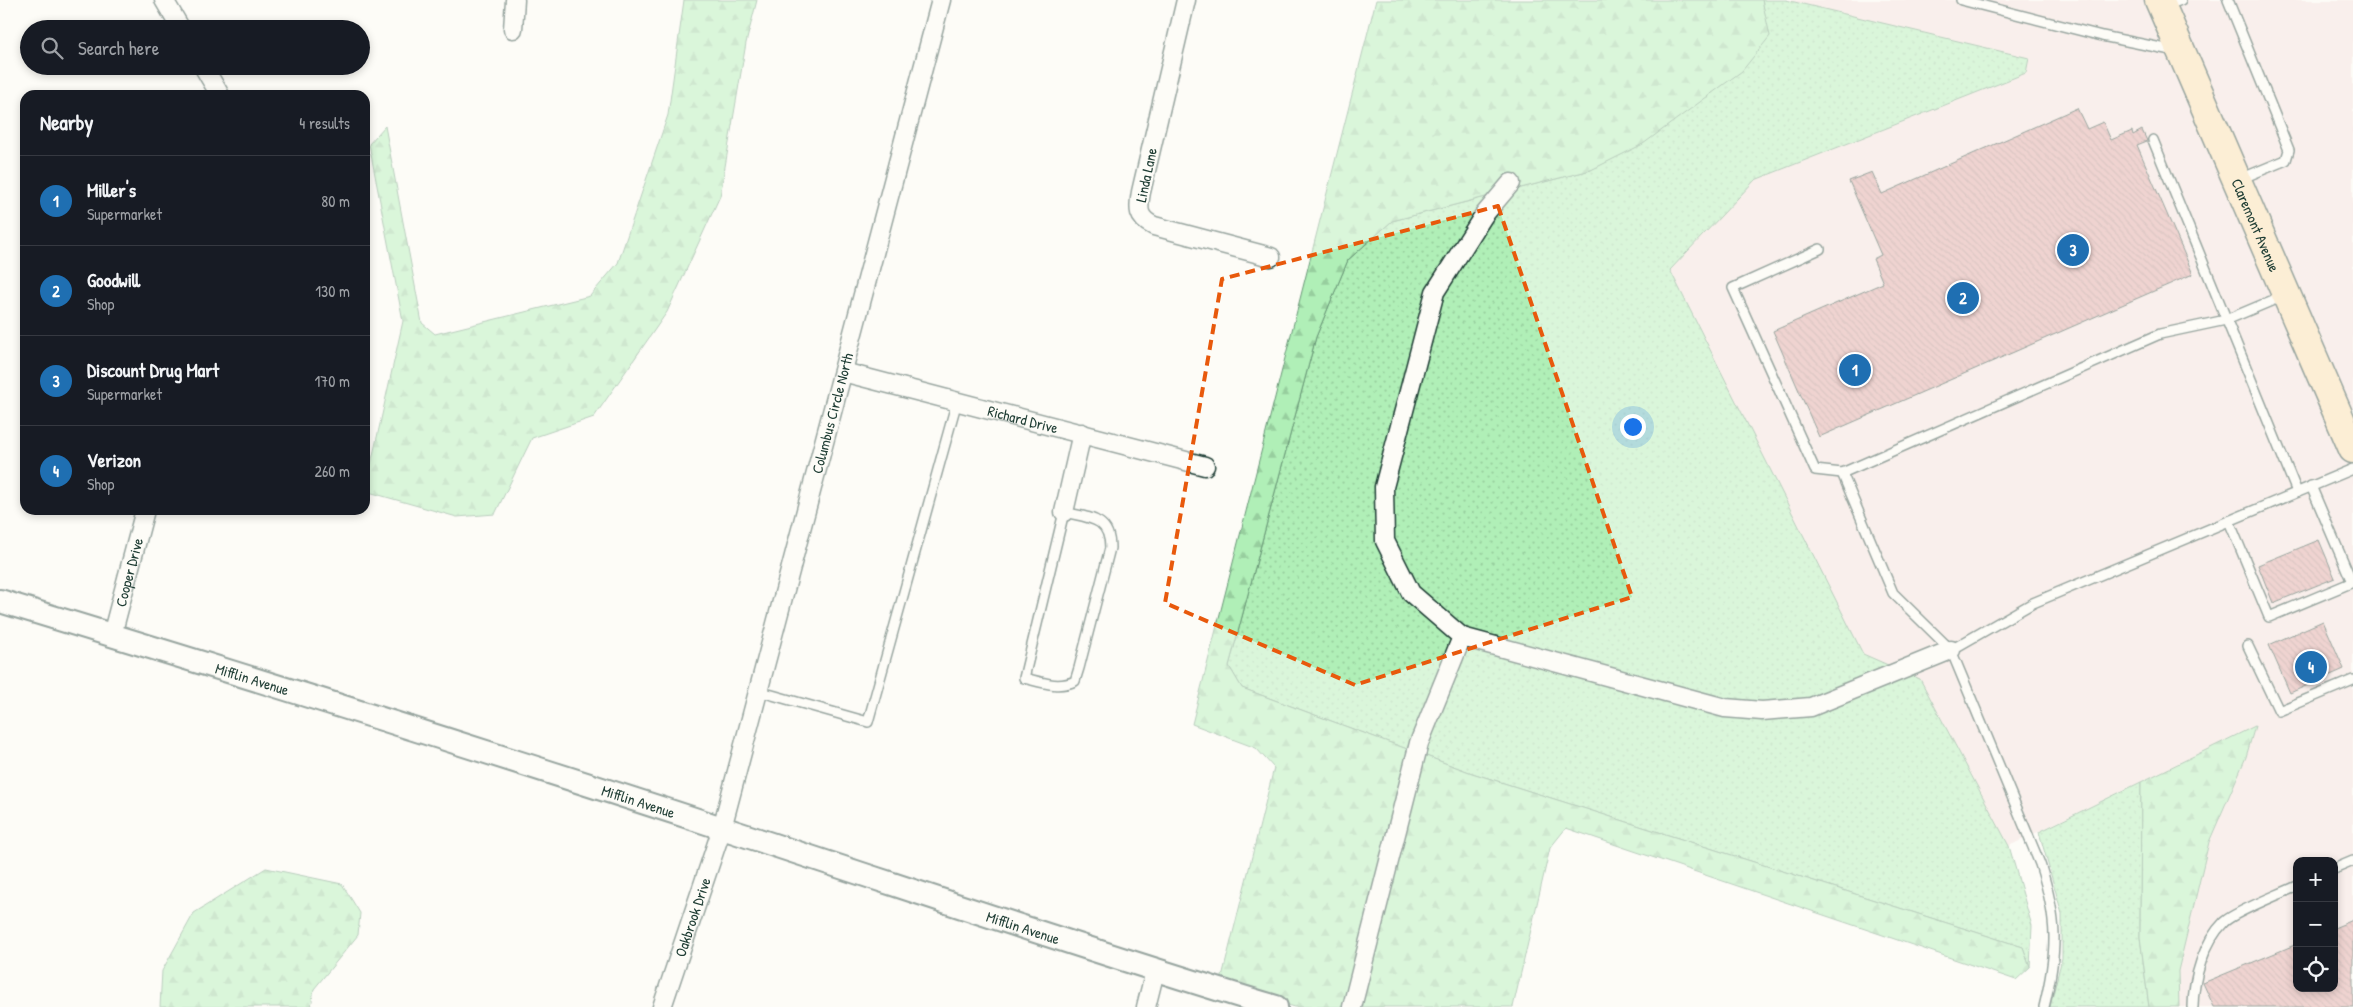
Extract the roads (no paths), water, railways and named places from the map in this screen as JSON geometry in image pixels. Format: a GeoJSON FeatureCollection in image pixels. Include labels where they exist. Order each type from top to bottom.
{"type":"FeatureCollection","features":[{"type":"Feature","properties":{"kind":"main road","name":"Claremont Avenue"},"geometry":{"type":"LineString","coordinates":[[2167,2],[2181,52],[2288,294],[2353,449]]}},
{"type":"Feature","properties":{"kind":"street"},"geometry":{"type":"LineString","coordinates":[[164,0],[176,20]]}},
{"type":"Feature","properties":{"kind":"street"},"geometry":{"type":"LineString","coordinates":[[513,29],[515,0]]}},
{"type":"Feature","properties":{"kind":"street","name":"Columbus Circle North"},"geometry":{"type":"LineString","coordinates":[[722,828],[941,0]]}},
{"type":"Feature","properties":{"kind":"street","name":"Linda Lane"},"geometry":{"type":"LineString","coordinates":[[1186,0],[1140,192],[1138,212],[1144,221],[1154,226],[1271,257]]}},
{"type":"Feature","properties":{"kind":"street"},"geometry":{"type":"LineString","coordinates":[[208,75],[217,90]]}},
{"type":"Feature","properties":{"kind":"street"},"geometry":{"type":"LineString","coordinates":[[1511,183],[1484,215],[1435,292],[1384,487],[1385,541],[1411,593],[1462,637],[1725,708],[1762,711],[1811,707],[1951,650]]}},
{"type":"Feature","properties":{"kind":"street","name":"Richard Drive"},"geometry":{"type":"LineString","coordinates":[[843,372],[1205,466]]}},
{"type":"Feature","properties":{"kind":"street"},"geometry":{"type":"LineString","coordinates":[[1064,512],[1082,433]]}},
{"type":"Feature","properties":{"kind":"street","name":"Cooper Drive"},"geometry":{"type":"LineString","coordinates":[[112,635],[144,515]]}},
{"type":"Feature","properties":{"kind":"street","name":"Mifflin Avenue"},"geometry":{"type":"LineString","coordinates":[[0,601],[321,699],[722,828],[1155,971],[1276,1007]]}},
{"type":"Feature","properties":{"kind":"street"},"geometry":{"type":"LineString","coordinates":[[1352,1007],[1420,743],[1462,637]]}},
{"type":"Feature","properties":{"kind":"street","name":"Oakbrook Drive"},"geometry":{"type":"LineString","coordinates":[[662,1007],[722,828]]}},
{"type":"Feature","properties":{"kind":"street"},"geometry":{"type":"LineString","coordinates":[[1146,1007],[1155,971]]}},
{"type":"Feature","properties":{"kind":"lane"},"geometry":{"type":"LineString","coordinates":[[1961,0],[2102,36],[2181,52]]}},
{"type":"Feature","properties":{"kind":"lane"},"geometry":{"type":"LineString","coordinates":[[2228,0],[2289,150],[2286,160],[2236,180]]}},
{"type":"Feature","properties":{"kind":"lane"},"geometry":{"type":"LineString","coordinates":[[2153,140],[2297,492]]}},
{"type":"Feature","properties":{"kind":"lane"},"geometry":{"type":"LineString","coordinates":[[1820,249],[1732,288],[1815,470],[1842,473],[2160,334],[2226,320],[2288,294]]}},
{"type":"Feature","properties":{"kind":"lane"},"geometry":{"type":"LineString","coordinates":[[758,691],[868,722],[957,401]]}},
{"type":"Feature","properties":{"kind":"lane"},"geometry":{"type":"LineString","coordinates":[[1951,650],[2032,603],[2353,469]]}},
{"type":"Feature","properties":{"kind":"lane"},"geometry":{"type":"LineString","coordinates":[[1842,473],[1894,593],[1951,650],[2040,864],[2051,899],[2055,932],[2050,979],[2044,1007]]}},
{"type":"Feature","properties":{"kind":"lane"},"geometry":{"type":"LineString","coordinates":[[2229,521],[2270,618],[2352,582],[2311,486]]}},
{"type":"Feature","properties":{"kind":"lane"},"geometry":{"type":"LineString","coordinates":[[1064,512],[1094,519],[1104,525],[1110,533],[1110,548],[1079,668],[1075,681],[1066,685],[1024,678],[1064,512]]}},
{"type":"Feature","properties":{"kind":"lane"},"geometry":{"type":"LineString","coordinates":[[2248,646],[2279,711],[2353,680]]}},
{"type":"Feature","properties":{"kind":"lane"},"geometry":{"type":"LineString","coordinates":[[2338,867],[2353,861]]}},
{"type":"Feature","properties":{"kind":"lane"},"geometry":{"type":"LineString","coordinates":[[2193,1007],[2193,993],[2201,962],[2225,921],[2293,888]]}},
{"type":"Feature","properties":{"kind":"place","name":"Discount Drug Mart"},"geometry":{"type":"Point","coordinates":[2073,250]}},
{"type":"Feature","properties":{"kind":"place","name":"Goodwill"},"geometry":{"type":"Point","coordinates":[1963,298]}},
{"type":"Feature","properties":{"kind":"place","name":"Miller's"},"geometry":{"type":"Point","coordinates":[1855,370]}},
{"type":"Feature","properties":{"kind":"place","name":"Verizon"},"geometry":{"type":"Point","coordinates":[2311,667]}}]}
